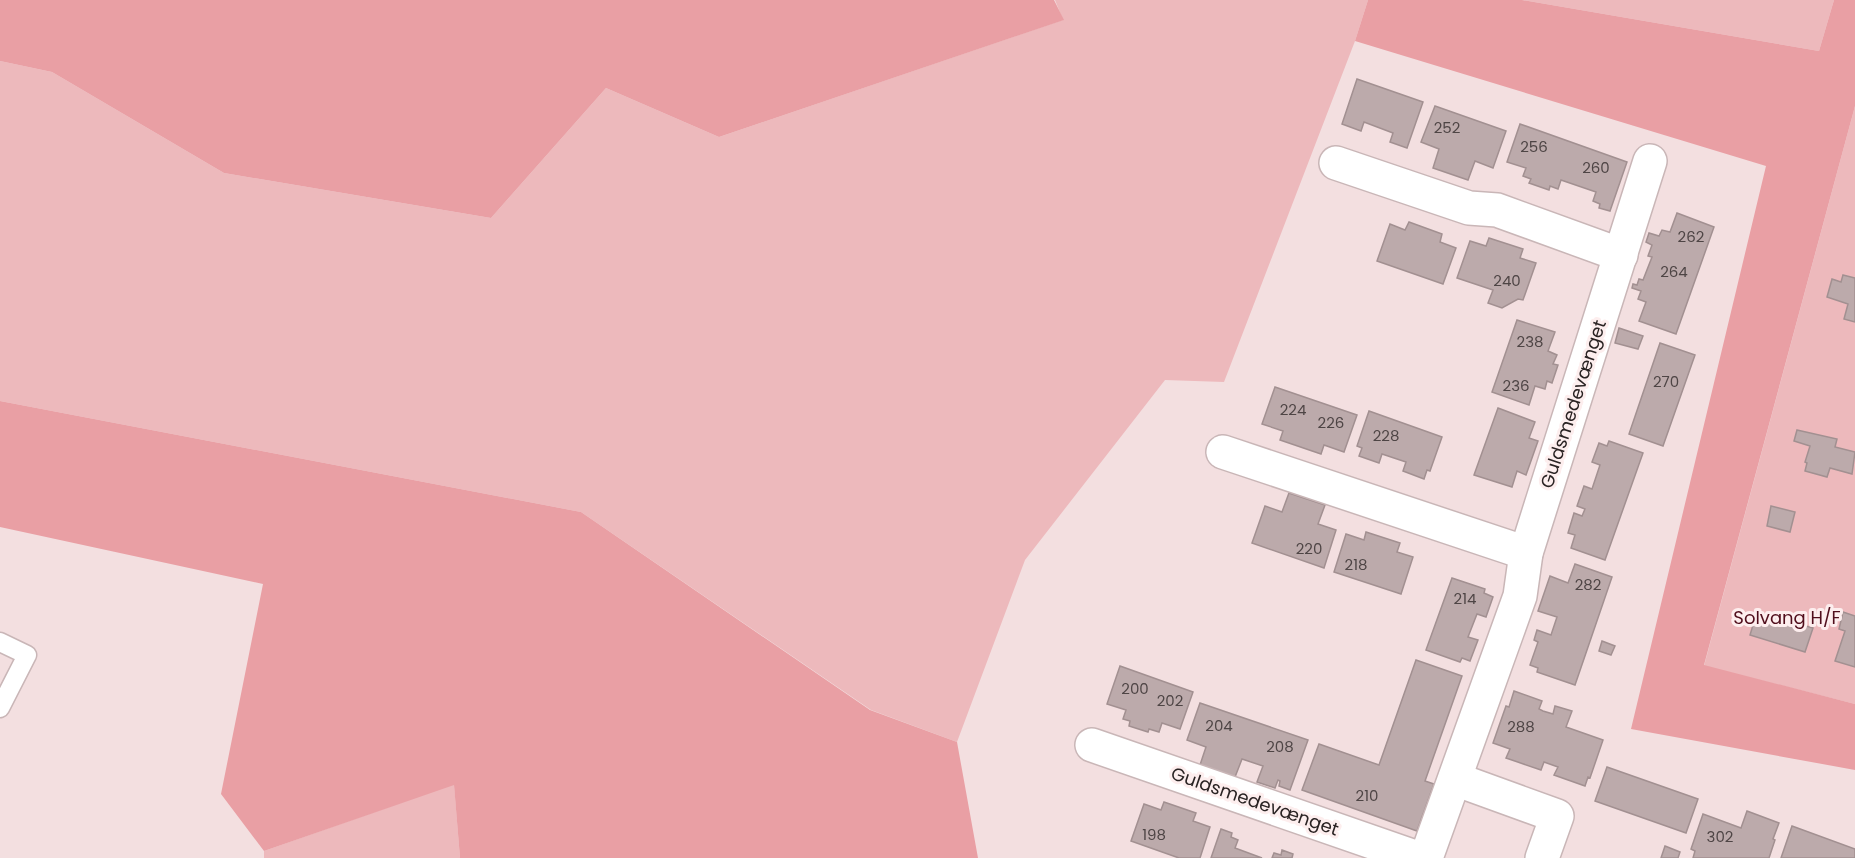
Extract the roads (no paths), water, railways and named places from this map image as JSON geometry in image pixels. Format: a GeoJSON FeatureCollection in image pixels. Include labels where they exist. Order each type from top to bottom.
{"type":"FeatureCollection","features":[{"type":"Feature","properties":{"kind":"street","name":"Guldsmedevænget"},"geometry":{"type":"LineString","coordinates":[[1426,858],[1520,596],[1526,554],[1650,161]]}},
{"type":"Feature","properties":{"kind":"street"},"geometry":{"type":"LineString","coordinates":[[1336,163],[1469,208],[1497,210],[1621,255]]}},
{"type":"Feature","properties":{"kind":"street"},"geometry":{"type":"LineString","coordinates":[[1223,452],[1526,554]]}},
{"type":"Feature","properties":{"kind":"street","name":"Guldsmedevænget"},"geometry":{"type":"LineString","coordinates":[[1092,745],[1418,858]]}},
{"type":"Feature","properties":{"kind":"street"},"geometry":{"type":"LineString","coordinates":[[1455,780],[1557,816],[1546,857]]}},
{"type":"Feature","properties":{"kind":"lane"},"geometry":{"type":"LineString","coordinates":[[0,642],[27,655],[0,708]]}},
{"type":"Feature","properties":{"kind":"park label","name":"Solvang H/F"},"geometry":{"type":"Point","coordinates":[1787,617]}}]}
